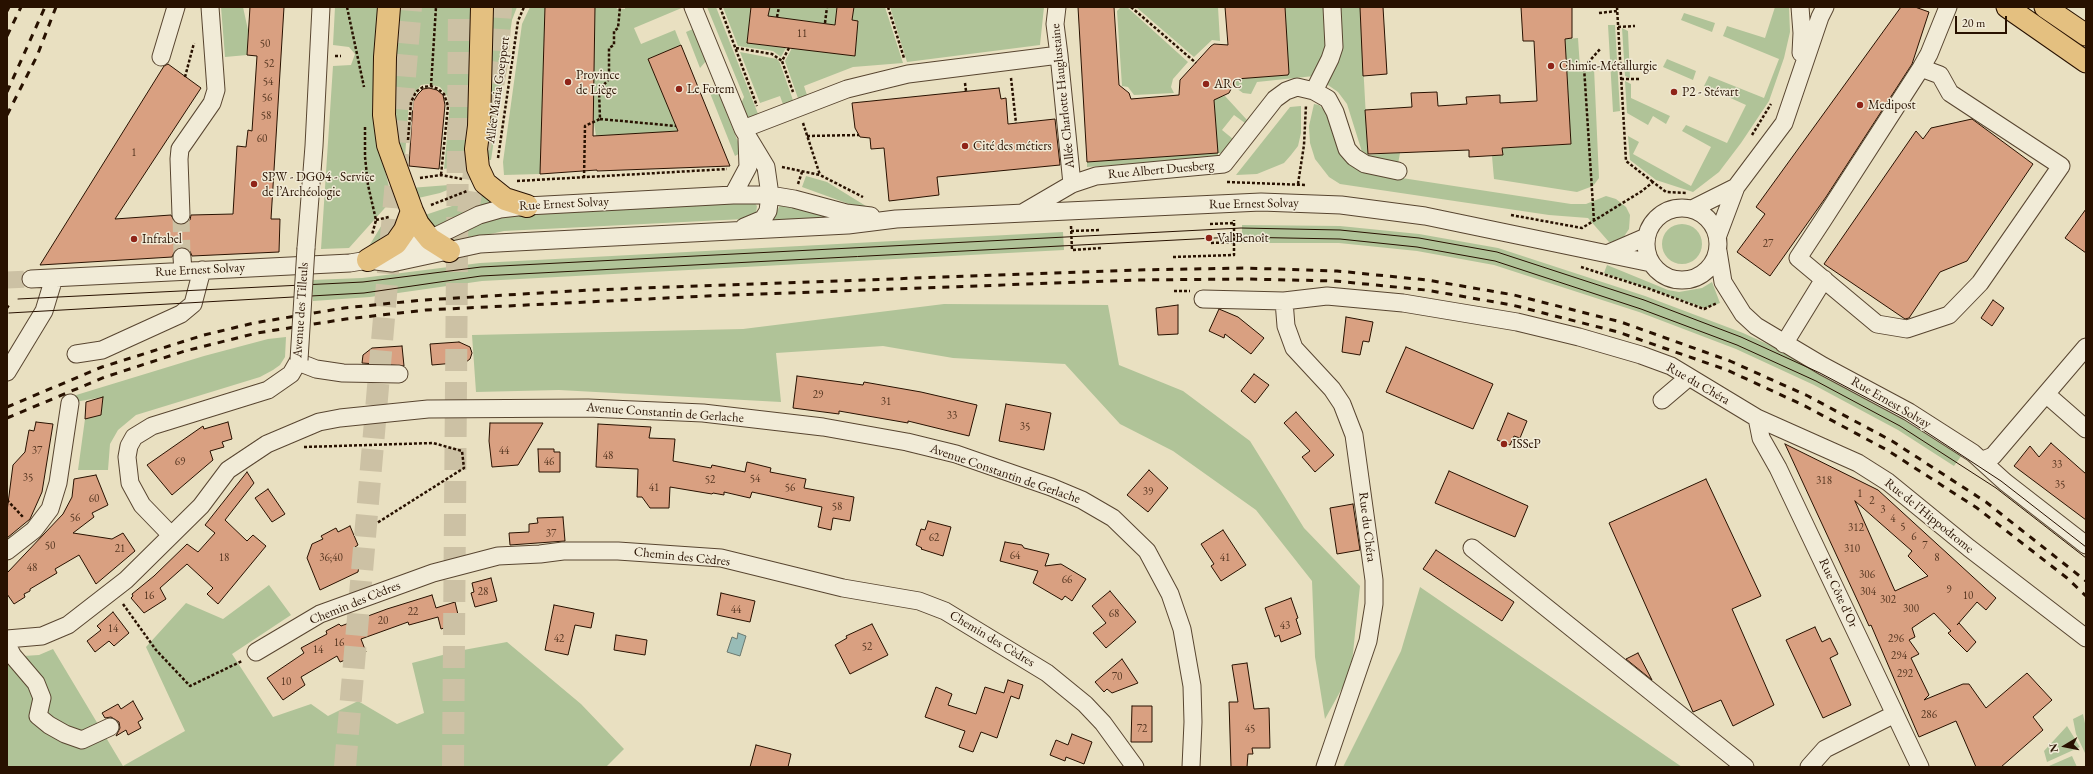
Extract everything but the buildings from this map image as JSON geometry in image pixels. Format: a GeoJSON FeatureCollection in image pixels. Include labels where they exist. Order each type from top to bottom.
{"type":"FeatureCollection","features":[{"type":"Feature","properties":{"kind":"highway"},"geometry":{"type":"LineString","coordinates":[[389,7],[385,57],[384,115],[388,145],[418,224],[430,238],[449,251]]}},
{"type":"Feature","properties":{"kind":"highway"},"geometry":{"type":"LineString","coordinates":[[482,7],[480,100],[476,160],[483,183],[505,198],[527,206]]}},
{"type":"Feature","properties":{"kind":"highway"},"geometry":{"type":"LineString","coordinates":[[368,260],[396,243],[404,230],[412,211]]}},
{"type":"Feature","properties":{"kind":"main road"},"geometry":{"type":"LineString","coordinates":[[2007,7],[2086,62]]}},
{"type":"Feature","properties":{"kind":"main road"},"geometry":{"type":"LineString","coordinates":[[2045,7],[2086,35]]}},
{"type":"Feature","properties":{"kind":"street"},"geometry":{"type":"LineString","coordinates":[[161,57],[176,7]]}},
{"type":"Feature","properties":{"kind":"street"},"geometry":{"type":"LineString","coordinates":[[181,215],[180,149],[212,103],[216,90],[210,7]]}},
{"type":"Feature","properties":{"kind":"street","name":"Avenue des Tilleuls"},"geometry":{"type":"LineString","coordinates":[[171,535],[142,505],[130,482],[127,457],[129,446],[134,437],[141,431],[152,426],[268,390],[290,374],[298,361],[314,146],[321,7]]}},
{"type":"Feature","properties":{"kind":"street"},"geometry":{"type":"LineString","coordinates":[[693,7],[745,134],[766,167],[770,195]]}},
{"type":"Feature","properties":{"kind":"street","name":"Allée Charlotte Hauglustaine"},"geometry":{"type":"LineString","coordinates":[[1057,7],[1055,24],[1060,55],[1072,184]]}},
{"type":"Feature","properties":{"kind":"street"},"geometry":{"type":"LineString","coordinates":[[1314,91],[1330,59],[1334,47],[1332,7]]}},
{"type":"Feature","properties":{"kind":"street"},"geometry":{"type":"LineString","coordinates":[[1800,7],[1802,34],[1800,74]]}},
{"type":"Feature","properties":{"kind":"street"},"geometry":{"type":"LineString","coordinates":[[1736,188],[1694,208],[1676,208],[1663,213],[1654,222],[1646,237],[1648,255],[1656,270],[1671,279],[1689,280],[1708,270],[1715,259],[1718,243],[1736,188],[1784,123],[1793,100],[1800,74],[1825,7]]}},
{"type":"Feature","properties":{"kind":"street"},"geometry":{"type":"LineString","coordinates":[[1921,68],[1940,75],[1950,93],[2061,166],[1980,283],[1949,315],[1907,329],[1877,324],[1798,258],[1921,68],[1929,54],[1948,7]]}},
{"type":"Feature","properties":{"kind":"street"},"geometry":{"type":"LineString","coordinates":[[745,134],[763,121],[847,89],[908,74],[1060,55]]}},
{"type":"Feature","properties":{"kind":"street","name":"Rue Albert Duesberg"},"geometry":{"type":"LineString","coordinates":[[1023,213],[1072,184],[1096,176],[1224,164],[1275,99],[1286,91],[1297,87],[1314,91],[1328,99],[1335,112],[1347,149],[1354,157],[1365,164],[1398,171]]}},
{"type":"Feature","properties":{"kind":"street"},"geometry":{"type":"LineString","coordinates":[[733,195],[748,167],[745,134]]}},
{"type":"Feature","properties":{"kind":"street","name":"Rue Ernest Solvay"},"geometry":{"type":"LineString","coordinates":[[31,279],[54,278],[182,264],[202,270],[350,263],[368,260],[430,238],[479,214],[500,209],[527,206],[733,195],[770,195],[794,199],[846,213],[896,219]]}},
{"type":"Feature","properties":{"kind":"street","name":"Rue Ernest Solvay"},"geometry":{"type":"LineString","coordinates":[[735,231],[763,219],[768,211],[770,195]]}},
{"type":"Feature","properties":{"kind":"street","name":"Rue Ernest Solvay"},"geometry":{"type":"LineString","coordinates":[[368,260],[392,263],[480,244],[848,226],[896,219],[1255,202],[1341,205],[1424,216],[1574,248],[1609,253],[1651,263]]}},
{"type":"Feature","properties":{"kind":"street"},"geometry":{"type":"LineString","coordinates":[[1694,208],[1707,217],[1718,243]]}},
{"type":"Feature","properties":{"kind":"street"},"geometry":{"type":"LineString","coordinates":[[1609,253],[1646,237]]}},
{"type":"Feature","properties":{"kind":"street","name":"Rue Ernest Solvay"},"geometry":{"type":"LineString","coordinates":[[1718,243],[1723,282],[1743,314],[1756,326],[1784,344],[1909,412],[1983,460],[2004,482],[2086,546]]}},
{"type":"Feature","properties":{"kind":"street"},"geometry":{"type":"LineString","coordinates":[[76,354],[102,350],[136,336],[181,314],[193,304],[202,270]]}},
{"type":"Feature","properties":{"kind":"street"},"geometry":{"type":"LineString","coordinates":[[7,372],[44,311],[54,278]]}},
{"type":"Feature","properties":{"kind":"street"},"geometry":{"type":"LineString","coordinates":[[1784,344],[1824,279]]}},
{"type":"Feature","properties":{"kind":"street","name":"Rue du Chéra"},"geometry":{"type":"LineString","coordinates":[[1204,299],[1284,301],[1327,296],[1403,303],[1466,312],[1566,334],[1625,350],[1671,366],[1757,418]]}},
{"type":"Feature","properties":{"kind":"street","name":"Rue du Chéra"},"geometry":{"type":"LineString","coordinates":[[1284,301],[1286,326],[1294,348],[1332,389],[1342,404],[1354,435],[1374,580],[1374,604],[1368,641],[1325,767]]}},
{"type":"Feature","properties":{"kind":"street"},"geometry":{"type":"LineString","coordinates":[[1983,460],[1993,456],[2086,347]]}},
{"type":"Feature","properties":{"kind":"street"},"geometry":{"type":"LineString","coordinates":[[298,361],[316,369],[343,373],[399,374]]}},
{"type":"Feature","properties":{"kind":"street"},"geometry":{"type":"LineString","coordinates":[[1662,400],[1689,377]]}},
{"type":"Feature","properties":{"kind":"street"},"geometry":{"type":"LineString","coordinates":[[2046,394],[2086,429]]}},
{"type":"Feature","properties":{"kind":"street"},"geometry":{"type":"LineString","coordinates":[[7,552],[34,530],[50,509],[58,483],[70,403]]}},
{"type":"Feature","properties":{"kind":"street","name":"Avenue Constantin de Gerlache"},"geometry":{"type":"LineString","coordinates":[[7,639],[32,638],[56,632],[68,625],[126,580],[201,506],[228,470],[267,444],[319,422],[340,418],[428,409],[588,408],[703,413],[823,427],[907,442],[956,454],[1051,487],[1082,500],[1113,518],[1148,551],[1159,569],[1182,629],[1188,652],[1193,722],[1191,767]]}},
{"type":"Feature","properties":{"kind":"street","name":"Rue de l'Hippodrome"},"geometry":{"type":"LineString","coordinates":[[1757,418],[1858,463],[1888,482],[1969,548],[2086,638]]}},
{"type":"Feature","properties":{"kind":"street","name":"Rue Côte d'Or"},"geometry":{"type":"LineString","coordinates":[[1757,418],[1761,438],[1778,468],[1920,767]]}},
{"type":"Feature","properties":{"kind":"street"},"geometry":{"type":"LineString","coordinates":[[1472,548],[1745,767]]}},
{"type":"Feature","properties":{"kind":"street","name":"Chemin des Cèdres"},"geometry":{"type":"LineString","coordinates":[[256,652],[320,614],[433,573],[498,556],[540,554],[563,551],[618,551],[721,558],[843,588],[919,601],[946,611],[1047,673],[1085,704],[1103,722],[1135,767]]}},
{"type":"Feature","properties":{"kind":"street"},"geometry":{"type":"LineString","coordinates":[[7,645],[13,656],[36,683],[42,698],[38,716],[49,725],[65,734],[82,740],[110,727]]}},
{"type":"Feature","properties":{"kind":"street"},"geometry":{"type":"LineString","coordinates":[[1810,767],[1825,749],[1895,714]]}},
{"type":"Feature","properties":{"kind":"path"},"geometry":{"type":"LineString","coordinates":[[431,86],[436,7]]}},
{"type":"Feature","properties":{"kind":"path","name":"Allée Maria Goeppert"},"geometry":{"type":"LineString","coordinates":[[483,183],[518,20],[524,7]]}},
{"type":"Feature","properties":{"kind":"path"},"geometry":{"type":"LineString","coordinates":[[600,120],[599,90],[609,79],[609,48],[614,45],[614,31],[618,28],[620,7]]}},
{"type":"Feature","properties":{"kind":"path"},"geometry":{"type":"LineString","coordinates":[[720,7],[763,121]]}},
{"type":"Feature","properties":{"kind":"path"},"geometry":{"type":"LineString","coordinates":[[777,17],[779,7]]}},
{"type":"Feature","properties":{"kind":"path"},"geometry":{"type":"LineString","coordinates":[[825,23],[826,7]]}},
{"type":"Feature","properties":{"kind":"path"},"geometry":{"type":"LineString","coordinates":[[888,7],[908,74]]}},
{"type":"Feature","properties":{"kind":"path"},"geometry":{"type":"LineString","coordinates":[[1132,7],[1196,63]]}},
{"type":"Feature","properties":{"kind":"path"},"geometry":{"type":"LineString","coordinates":[[1617,7],[1626,161],[1652,182]]}},
{"type":"Feature","properties":{"kind":"path"},"geometry":{"type":"LineString","coordinates":[[1599,13],[1617,11]]}},
{"type":"Feature","properties":{"kind":"path"},"geometry":{"type":"LineString","coordinates":[[1618,27],[1635,26]]}},
{"type":"Feature","properties":{"kind":"path"},"geometry":{"type":"LineString","coordinates":[[736,48],[772,54],[782,61],[820,175]]}},
{"type":"Feature","properties":{"kind":"path"},"geometry":{"type":"LineString","coordinates":[[782,61],[789,48]]}},
{"type":"Feature","properties":{"kind":"path"},"geometry":{"type":"LineString","coordinates":[[1594,221],[1584,68],[1601,48]]}},
{"type":"Feature","properties":{"kind":"path"},"geometry":{"type":"LineString","coordinates":[[1009,62],[1016,123]]}},
{"type":"Feature","properties":{"kind":"path"},"geometry":{"type":"LineString","coordinates":[[1621,79],[1639,79]]}},
{"type":"Feature","properties":{"kind":"path"},"geometry":{"type":"LineString","coordinates":[[408,148],[411,102],[416,92],[423,87],[431,86],[444,94],[448,106],[442,175]]}},
{"type":"Feature","properties":{"kind":"path"},"geometry":{"type":"LineString","coordinates":[[1298,184],[1304,145],[1307,102],[1314,91]]}},
{"type":"Feature","properties":{"kind":"path"},"geometry":{"type":"LineString","coordinates":[[1748,140],[1772,103]]}},
{"type":"Feature","properties":{"kind":"path"},"geometry":{"type":"LineString","coordinates":[[584,178],[585,126],[600,120],[676,126]]}},
{"type":"Feature","properties":{"kind":"path"},"geometry":{"type":"LineString","coordinates":[[808,136],[859,135]]}},
{"type":"Feature","properties":{"kind":"path"},"geometry":{"type":"LineString","coordinates":[[512,181],[584,178],[748,167]]}},
{"type":"Feature","properties":{"kind":"path"},"geometry":{"type":"LineString","coordinates":[[766,167],[781,167],[820,175],[866,198]]}},
{"type":"Feature","properties":{"kind":"path"},"geometry":{"type":"LineString","coordinates":[[401,181],[442,175],[483,183]]}},
{"type":"Feature","properties":{"kind":"path"},"geometry":{"type":"LineString","coordinates":[[1224,182],[1232,182]]}},
{"type":"Feature","properties":{"kind":"path"},"geometry":{"type":"LineString","coordinates":[[412,211],[483,183]]}},
{"type":"Feature","properties":{"kind":"path"},"geometry":{"type":"LineString","coordinates":[[1210,224],[1234,223]]}},
{"type":"Feature","properties":{"kind":"path"},"geometry":{"type":"LineString","coordinates":[[1071,231],[1101,230]]}},
{"type":"Feature","properties":{"kind":"path"},"geometry":{"type":"LineString","coordinates":[[1172,257],[1234,255],[1234,242],[1211,243]]}},
{"type":"Feature","properties":{"kind":"path"},"geometry":{"type":"LineString","coordinates":[[1072,250],[1102,248]]}},
{"type":"Feature","properties":{"kind":"path"},"geometry":{"type":"LineString","coordinates":[[1579,267],[1648,288],[1704,309],[1731,296]]}},
{"type":"Feature","properties":{"kind":"path"},"geometry":{"type":"LineString","coordinates":[[292,433],[305,448],[433,444],[462,451],[464,468],[377,523]]}},
{"type":"Feature","properties":{"kind":"path"},"geometry":{"type":"LineString","coordinates":[[7,500],[34,530]]}},
{"type":"Feature","properties":{"kind":"path"},"geometry":{"type":"LineString","coordinates":[[113,590],[156,650],[190,686],[234,667],[256,652]]}},
{"type":"Feature","properties":{"kind":"green space"},"geometry":{"type":"Polygon","coordinates":[[[221,7],[243,7],[248,30],[247,55],[225,57],[221,7]]]}},
{"type":"Feature","properties":{"kind":"green space"},"geometry":{"type":"Polygon","coordinates":[[[335,7],[378,7],[372,114],[392,200],[349,248],[321,249],[333,66],[351,65],[355,54],[349,47],[333,45],[335,7]]]}},
{"type":"Feature","properties":{"kind":"green space"},"geometry":{"type":"Polygon","coordinates":[[[400,7],[471,7],[469,165],[444,169],[450,105],[448,97],[440,87],[428,84],[421,85],[409,101],[404,171],[391,109],[400,7]]]}},
{"type":"Feature","properties":{"kind":"green space"},"geometry":{"type":"Polygon","coordinates":[[[491,7],[517,7],[512,20],[491,160],[484,159],[491,7]]]}},
{"type":"Feature","properties":{"kind":"green space"},"geometry":{"type":"Polygon","coordinates":[[[530,7],[545,7],[540,174],[504,175],[503,162],[522,24],[530,7]]]}},
{"type":"Feature","properties":{"kind":"green space"},"geometry":{"type":"Polygon","coordinates":[[[595,7],[616,7],[617,9],[625,9],[625,7],[684,7],[634,28],[641,44],[675,30],[681,45],[648,59],[678,131],[596,136],[593,116],[595,7]]]}},
{"type":"Feature","properties":{"kind":"green space"},"geometry":{"type":"Polygon","coordinates":[[[707,7],[716,7],[760,119],[748,125],[740,106],[744,97],[707,7]]]}},
{"type":"Feature","properties":{"kind":"green space"},"geometry":{"type":"Polygon","coordinates":[[[723,7],[751,7],[747,43],[786,48],[781,57],[773,51],[738,46],[723,7]]]}},
{"type":"Feature","properties":{"kind":"green space"},"geometry":{"type":"Polygon","coordinates":[[[770,7],[837,7],[835,25],[768,16],[770,7]]]}},
{"type":"Feature","properties":{"kind":"green space"},"geometry":{"type":"Polygon","coordinates":[[[854,7],[885,7],[903,63],[853,67],[804,86],[809,101],[800,104],[785,61],[792,48],[855,56],[858,21],[852,20],[854,7]]]}},
{"type":"Feature","properties":{"kind":"green space"},"geometry":{"type":"Polygon","coordinates":[[[890,7],[1044,7],[1040,45],[907,62],[890,7]]]}},
{"type":"Feature","properties":{"kind":"green space"},"geometry":{"type":"Polygon","coordinates":[[[1121,7],[1127,7],[1188,62],[1173,79],[1171,87],[1174,93],[1134,95],[1128,87],[1122,86],[1117,11],[1121,7]]]}},
{"type":"Feature","properties":{"kind":"green space"},"geometry":{"type":"Polygon","coordinates":[[[1136,7],[1218,7],[1220,41],[1212,40],[1194,57],[1136,7]]]}},
{"type":"Feature","properties":{"kind":"green space"},"geometry":{"type":"Polygon","coordinates":[[[1285,7],[1327,7],[1329,44],[1314,76],[1257,82],[1251,94],[1243,93],[1233,86],[1232,79],[1287,75],[1285,7]]]}},
{"type":"Feature","properties":{"kind":"green space"},"geometry":{"type":"Polygon","coordinates":[[[1337,7],[1360,7],[1368,155],[1400,153],[1398,164],[1363,155],[1347,104],[1338,92],[1328,85],[1326,80],[1337,7]]]}},
{"type":"Feature","properties":{"kind":"green space"},"geometry":{"type":"Polygon","coordinates":[[[1775,7],[1789,7],[1790,32],[1784,58],[1769,101],[1741,143],[1719,172],[1693,192],[1656,180],[1630,160],[1628,136],[1639,142],[1633,154],[1691,186],[1711,147],[1682,131],[1686,125],[1727,143],[1746,105],[1704,86],[1709,76],[1764,98],[1779,59],[1723,36],[1727,26],[1765,38],[1775,7]]]}},
{"type":"Feature","properties":{"kind":"green space"},"geometry":{"type":"Polygon","coordinates":[[[1684,13],[1715,23],[1712,32],[1681,20],[1684,13]]]}},
{"type":"Feature","properties":{"kind":"green space"},"geometry":{"type":"Polygon","coordinates":[[[1608,25],[1615,25],[1620,111],[1613,112],[1608,25]]]}},
{"type":"Feature","properties":{"kind":"green space"},"geometry":{"type":"Polygon","coordinates":[[[1622,28],[1628,31],[1630,78],[1625,76],[1622,28]]]}},
{"type":"Feature","properties":{"kind":"green space"},"geometry":{"type":"Polygon","coordinates":[[[693,29],[706,61],[700,68],[686,32],[693,29]]]}},
{"type":"Feature","properties":{"kind":"green space"},"geometry":{"type":"Polygon","coordinates":[[[1578,38],[1580,68],[1594,68],[1599,178],[1593,186],[1577,192],[1494,179],[1492,156],[1503,155],[1502,148],[1571,144],[1565,39],[1578,38]]]}},
{"type":"Feature","properties":{"kind":"green space"},"geometry":{"type":"Polygon","coordinates":[[[740,52],[777,59],[780,63],[795,106],[785,110],[780,96],[760,103],[740,52]]]}},
{"type":"Feature","properties":{"kind":"green space"},"geometry":{"type":"Polygon","coordinates":[[[1667,59],[1696,71],[1693,80],[1663,67],[1667,59]]]}},
{"type":"Feature","properties":{"kind":"green space"},"geometry":{"type":"Polygon","coordinates":[[[1625,81],[1631,84],[1631,98],[1670,116],[1666,124],[1653,116],[1648,125],[1627,113],[1625,81]]]}},
{"type":"Feature","properties":{"kind":"green space"},"geometry":{"type":"Polygon","coordinates":[[[711,86],[717,89],[742,152],[735,156],[708,88],[711,86]]]}},
{"type":"Feature","properties":{"kind":"green space"},"geometry":{"type":"Polygon","coordinates":[[[1225,96],[1247,120],[1245,123],[1234,115],[1222,130],[1233,139],[1221,153],[1218,153],[1218,158],[1087,167],[1087,162],[1217,153],[1214,98],[1225,96]]]}},
{"type":"Feature","properties":{"kind":"green space"},"geometry":{"type":"Polygon","coordinates":[[[1314,104],[1319,105],[1327,113],[1339,152],[1347,162],[1363,172],[1571,204],[1586,204],[1606,196],[1616,199],[1626,207],[1630,215],[1629,229],[1621,241],[1609,242],[1588,218],[1549,215],[1340,184],[1329,177],[1315,159],[1310,143],[1309,126],[1314,104]]]}},
{"type":"Feature","properties":{"kind":"green space"},"geometry":{"type":"Polygon","coordinates":[[[1301,106],[1301,133],[1298,146],[1284,163],[1257,174],[1236,175],[1290,107],[1301,106]]]}},
{"type":"Feature","properties":{"kind":"green space"},"geometry":{"type":"Polygon","coordinates":[[[806,176],[827,182],[874,211],[860,208],[802,187],[806,176]]]}},
{"type":"Feature","properties":{"kind":"green space"},"geometry":{"type":"Polygon","coordinates":[[[462,184],[440,193],[414,199],[410,188],[462,184]]]}},
{"type":"Feature","properties":{"kind":"green space"},"geometry":{"type":"Polygon","coordinates":[[[483,191],[495,201],[432,234],[422,216],[467,201],[483,191]]]}},
{"type":"Feature","properties":{"kind":"green space"},"geometry":{"type":"Polygon","coordinates":[[[751,199],[757,206],[756,213],[744,219],[504,231],[459,241],[453,239],[452,237],[489,217],[751,199]]]}},
{"type":"Feature","properties":{"kind":"green space"},"geometry":{"type":"Polygon","coordinates":[[[780,205],[800,206],[835,219],[771,223],[780,205]]]}},
{"type":"Feature","properties":{"kind":"green space"},"geometry":{"type":"Polygon","coordinates":[[[383,223],[399,223],[395,234],[366,251],[383,223]]]}},
{"type":"Feature","properties":{"kind":"green space"},"geometry":{"type":"Polygon","coordinates":[[[1686,224],[1693,227],[1699,233],[1702,244],[1701,252],[1693,261],[1686,264],[1678,264],[1671,261],[1663,252],[1662,240],[1665,233],[1674,225],[1686,224]]]}},
{"type":"Feature","properties":{"kind":"green space"},"geometry":{"type":"Polygon","coordinates":[[[1242,225],[1340,226],[1419,234],[1498,248],[1645,296],[1743,333],[1822,369],[1964,452],[1954,466],[1898,430],[1814,385],[1736,349],[1639,312],[1494,265],[1417,251],[1339,243],[1242,243],[1242,225]]]}},
{"type":"Feature","properties":{"kind":"green space"},"geometry":{"type":"Polygon","coordinates":[[[1063,232],[1064,250],[482,281],[370,297],[313,301],[312,280],[362,278],[480,263],[1063,232]]]}},
{"type":"Feature","properties":{"kind":"green space"},"geometry":{"type":"Polygon","coordinates":[[[1607,265],[1668,290],[1679,292],[1702,288],[1712,282],[1720,303],[1705,308],[1604,273],[1607,265]]]}},
{"type":"Feature","properties":{"kind":"green space"},"geometry":{"type":"Polygon","coordinates":[[[944,304],[1108,305],[1119,365],[1183,391],[1250,441],[1304,528],[1360,586],[1351,672],[1325,719],[1315,657],[1312,581],[1256,510],[1173,451],[1120,424],[1065,364],[953,358],[883,346],[776,353],[781,402],[559,390],[476,392],[472,335],[743,329],[944,304]]]}},
{"type":"Feature","properties":{"kind":"green space"},"geometry":{"type":"Polygon","coordinates":[[[286,337],[285,357],[280,365],[273,370],[260,377],[136,415],[118,430],[110,444],[108,470],[78,470],[85,419],[101,415],[103,397],[75,402],[73,396],[204,356],[268,339],[286,337]]]}},
{"type":"Feature","properties":{"kind":"green space"},"geometry":{"type":"Polygon","coordinates":[[[269,585],[291,615],[232,654],[273,717],[311,704],[328,716],[358,701],[397,724],[424,713],[412,663],[458,651],[507,642],[581,704],[624,749],[606,767],[7,767],[7,657],[39,655],[53,649],[123,766],[185,731],[146,647],[186,603],[223,619],[269,585]]]}},
{"type":"Feature","properties":{"kind":"green space"},"geometry":{"type":"Polygon","coordinates":[[[1420,587],[1682,767],[1343,767],[1401,651],[1420,587]]]}},
{"type":"Feature","properties":{"kind":"green space"},"geometry":{"type":"Polygon","coordinates":[[[2083,714],[2086,728],[2085,753],[2076,734],[2073,719],[2083,714]]]}},
{"type":"Feature","properties":{"kind":"green space"},"geometry":{"type":"Polygon","coordinates":[[[2067,726],[2080,747],[2047,762],[2044,751],[2067,726]]]}},
{"type":"Feature","properties":{"kind":"green space"},"geometry":{"type":"Polygon","coordinates":[[[2072,756],[2077,767],[2049,767],[2049,766],[2072,756]]]}},
{"type":"Feature","properties":{"kind":"water"},"geometry":{"type":"Polygon","coordinates":[[[738,633],[746,636],[740,656],[727,652],[732,637],[737,639],[738,633]]]}},
{"type":"Feature","properties":{"kind":"tunnel"},"geometry":{"type":"LineString","coordinates":[[345,767],[411,7]]}},
{"type":"Feature","properties":{"kind":"tunnel"},"geometry":{"type":"LineString","coordinates":[[453,767],[459,7]]}},
{"type":"Feature","properties":{"kind":"tunnel"},"geometry":{"type":"LineString","coordinates":[[468,213],[474,173],[498,58],[501,7]]}},
{"type":"Feature","properties":{"kind":"tunnel"},"geometry":{"type":"LineString","coordinates":[[181,215],[182,257]]}},
{"type":"Feature","properties":{"kind":"tunnel"},"geometry":{"type":"LineString","coordinates":[[7,280],[31,279]]}},
{"type":"Feature","properties":{"kind":"tram line"},"geometry":{"type":"LineString","coordinates":[[18,299],[363,282],[481,267],[1241,228],[1340,230],[1419,238],[1497,252],[1644,300],[1741,337],[1820,373],[1905,418],[2001,481],[2086,547]]}},
{"type":"Feature","properties":{"kind":"tram line"},"geometry":{"type":"LineString","coordinates":[[9,313],[364,293],[481,276],[1234,237],[1340,239],[1417,247],[1495,261],[1641,309],[1737,345],[1816,381],[1900,426],[1996,488],[2086,558]]}},
{"type":"Feature","properties":{"kind":"railway"},"geometry":{"type":"LineString","coordinates":[[7,11],[9,7]]}},
{"type":"Feature","properties":{"kind":"railway"},"geometry":{"type":"LineString","coordinates":[[7,36],[21,7]]}},
{"type":"Feature","properties":{"kind":"railway"},"geometry":{"type":"LineString","coordinates":[[7,92],[45,7]]}},
{"type":"Feature","properties":{"kind":"railway"},"geometry":{"type":"LineString","coordinates":[[7,115],[37,56],[56,7]]}},
{"type":"Feature","properties":{"kind":"railway"},"geometry":{"type":"LineString","coordinates":[[7,407],[102,367],[204,335],[254,323],[344,308],[423,300],[590,290],[1136,270],[1245,268],[1337,271],[1427,280],[1514,295],[1621,322],[1730,361],[1808,396],[1892,441],[1986,502],[2086,581]]}},
{"type":"Feature","properties":{"kind":"railway"},"geometry":{"type":"LineString","coordinates":[[7,418],[105,377],[185,351],[257,333],[346,319],[426,310],[707,296],[1136,280],[1245,279],[1335,281],[1426,290],[1512,305],[1618,332],[1727,370],[1803,405],[1887,450],[1977,508],[2067,578],[2086,596]]}},
{"type":"Feature","properties":{"kind":"place","name":"Chimie-Métallurgie"},"geometry":{"type":"Point","coordinates":[1551,66]}},
{"type":"Feature","properties":{"kind":"place","name":"Province de Liège"},"geometry":{"type":"Point","coordinates":[568,82]}},
{"type":"Feature","properties":{"kind":"place","name":"ARC"},"geometry":{"type":"Point","coordinates":[1206,84]}},
{"type":"Feature","properties":{"kind":"place","name":"Le Forem"},"geometry":{"type":"Point","coordinates":[679,89]}},
{"type":"Feature","properties":{"kind":"place","name":"P2 - Stévart"},"geometry":{"type":"Point","coordinates":[1674,92]}},
{"type":"Feature","properties":{"kind":"place","name":"Medipost"},"geometry":{"type":"Point","coordinates":[1860,105]}},
{"type":"Feature","properties":{"kind":"place","name":"Cité des métiers"},"geometry":{"type":"Point","coordinates":[965,146]}},
{"type":"Feature","properties":{"kind":"place","name":"SPW - DGO4 - Service de l’Archéologie"},"geometry":{"type":"Point","coordinates":[254,184]}},
{"type":"Feature","properties":{"kind":"place","name":"Val Benoît"},"geometry":{"type":"Point","coordinates":[1209,238]}},
{"type":"Feature","properties":{"kind":"place","name":"Infrabel"},"geometry":{"type":"Point","coordinates":[134,239]}},
{"type":"Feature","properties":{"kind":"place","name":"ISSeP"},"geometry":{"type":"Point","coordinates":[1504,444]}}]}
